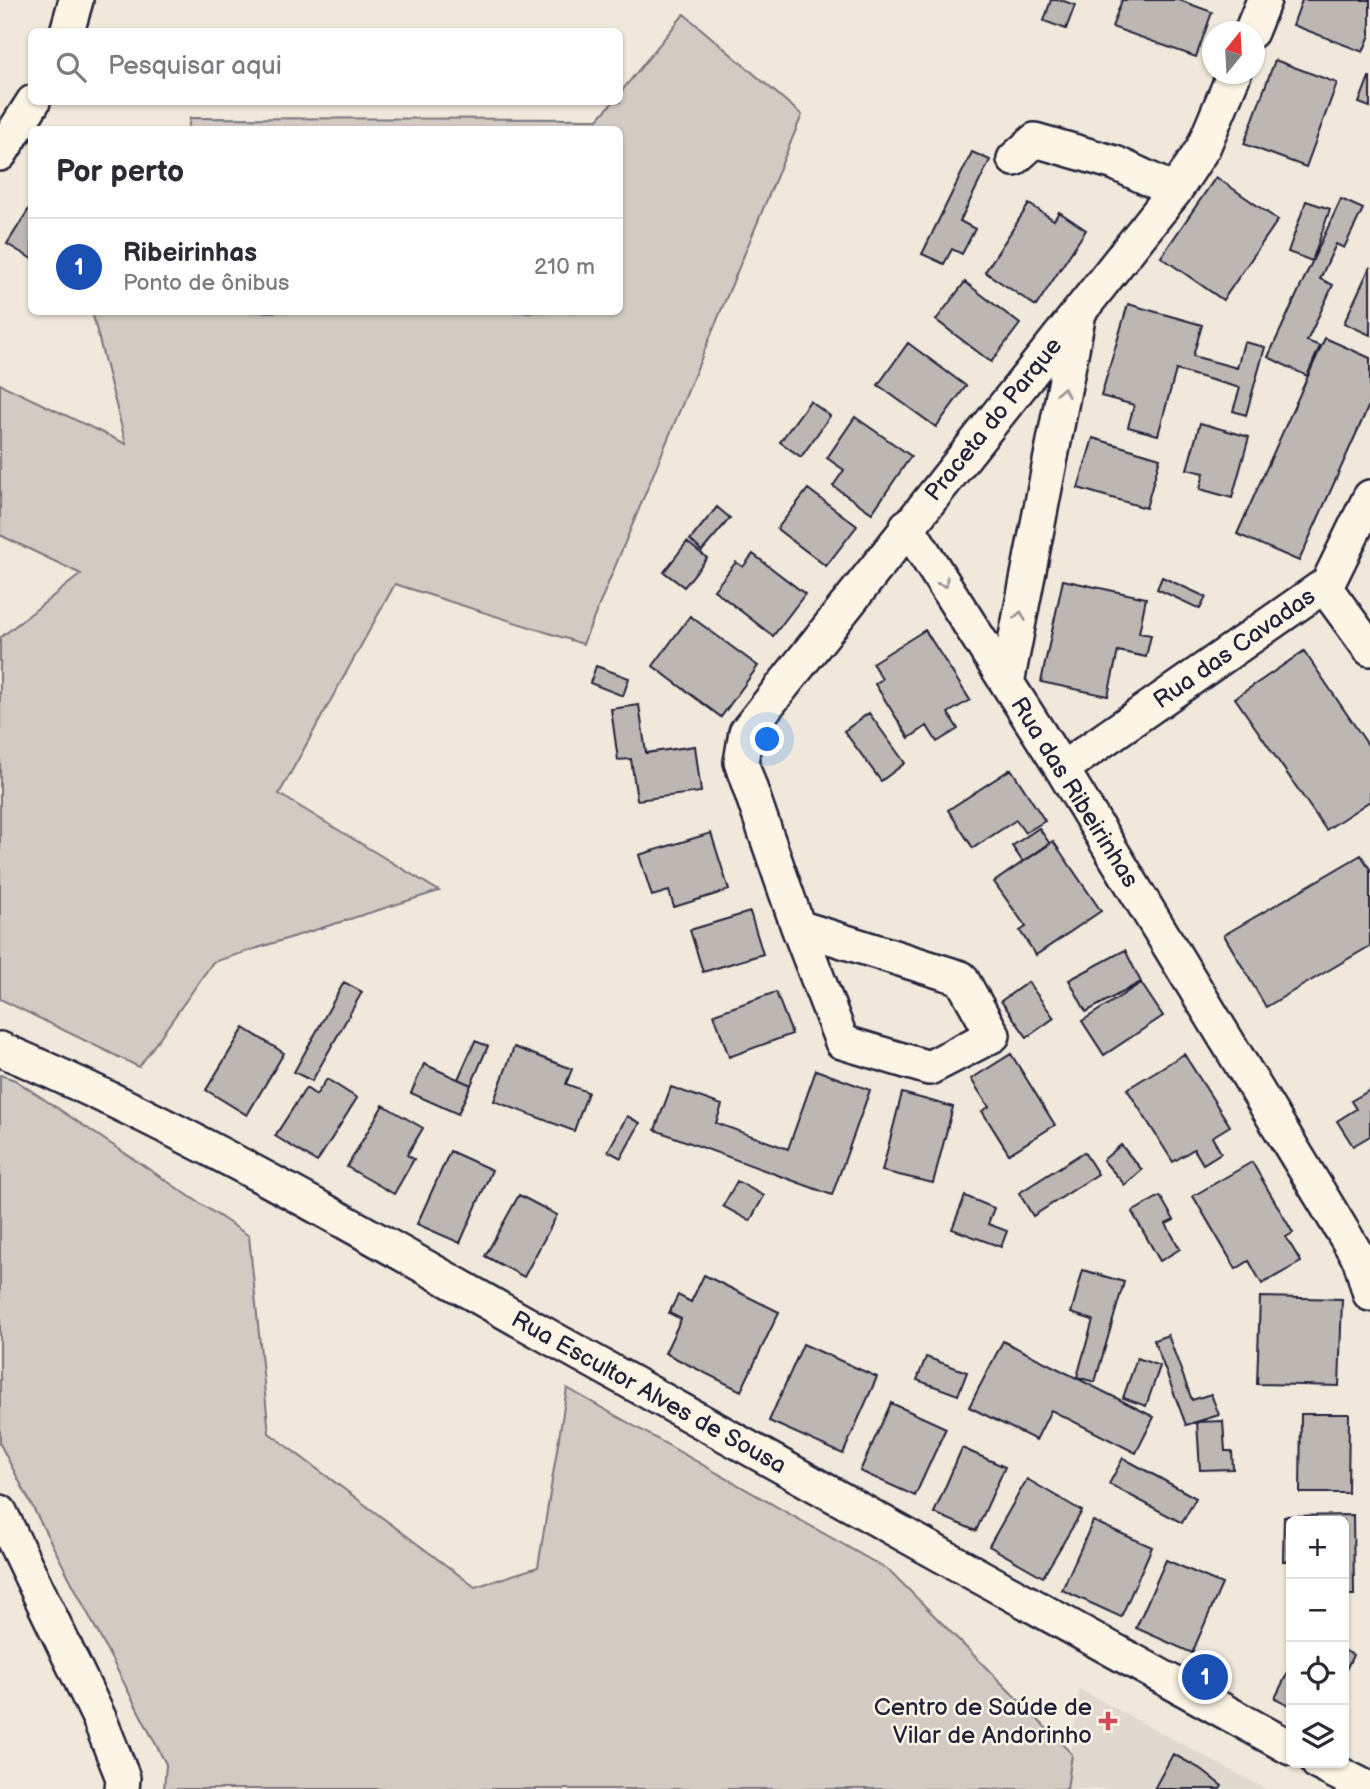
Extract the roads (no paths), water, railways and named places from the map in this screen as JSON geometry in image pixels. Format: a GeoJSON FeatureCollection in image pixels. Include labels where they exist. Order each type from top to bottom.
{"type":"FeatureCollection","features":[{"type":"Feature","properties":{"kind":"street"},"geometry":{"type":"LineString","coordinates":[[68,28],[76,0]]}},
{"type":"Feature","properties":{"kind":"street"},"geometry":{"type":"LineString","coordinates":[[1255,21],[1264,0]]}},
{"type":"Feature","properties":{"kind":"street","name":"Rua das Ribeirinhas"},"geometry":{"type":"LineString","coordinates":[[1230,84],[1203,148],[1175,191],[1079,312],[1007,682],[1360,1260],[1370,1294]]}},
{"type":"Feature","properties":{"kind":"street"},"geometry":{"type":"LineString","coordinates":[[0,154],[31,105]]}},
{"type":"Feature","properties":{"kind":"street"},"geometry":{"type":"LineString","coordinates":[[1014,159],[1035,140],[1115,163],[1175,191]]}},
{"type":"Feature","properties":{"kind":"street","name":"Praceta do Parque"},"geometry":{"type":"LineString","coordinates":[[798,927],[961,978],[993,1035],[929,1068],[842,1042],[798,927],[741,762],[746,732],[1079,312]]}},
{"type":"Feature","properties":{"kind":"street","name":"Rua das Cavadas"},"geometry":{"type":"LineString","coordinates":[[1062,769],[1328,583],[1370,497]]}},
{"type":"Feature","properties":{"kind":"street","name":"Praceta do Parque"},"geometry":{"type":"LineString","coordinates":[[907,526],[1007,682]]}},
{"type":"Feature","properties":{"kind":"street"},"geometry":{"type":"LineString","coordinates":[[1324,586],[1370,649]]}},
{"type":"Feature","properties":{"kind":"street","name":"Rua Escultor Alves de Sousa"},"geometry":{"type":"LineString","coordinates":[[0,1049],[78,1082],[234,1160],[934,1552],[1286,1745]]}},
{"type":"Feature","properties":{"kind":"street"},"geometry":{"type":"LineString","coordinates":[[0,1512],[99,1718],[123,1778],[122,1789]]}},
{"type":"Feature","properties":{"kind":"street"},"geometry":{"type":"LineString","coordinates":[[1328,1768],[1369,1789]]}},
{"type":"Feature","properties":{"kind":"place","name":"Ribeirinhas"},"geometry":{"type":"Point","coordinates":[1205,1677]}},
{"type":"Feature","properties":{"kind":"place","name":"Centro de Saúde de Vilar de Andorinho"},"geometry":{"type":"Point","coordinates":[1108,1721]}}]}
